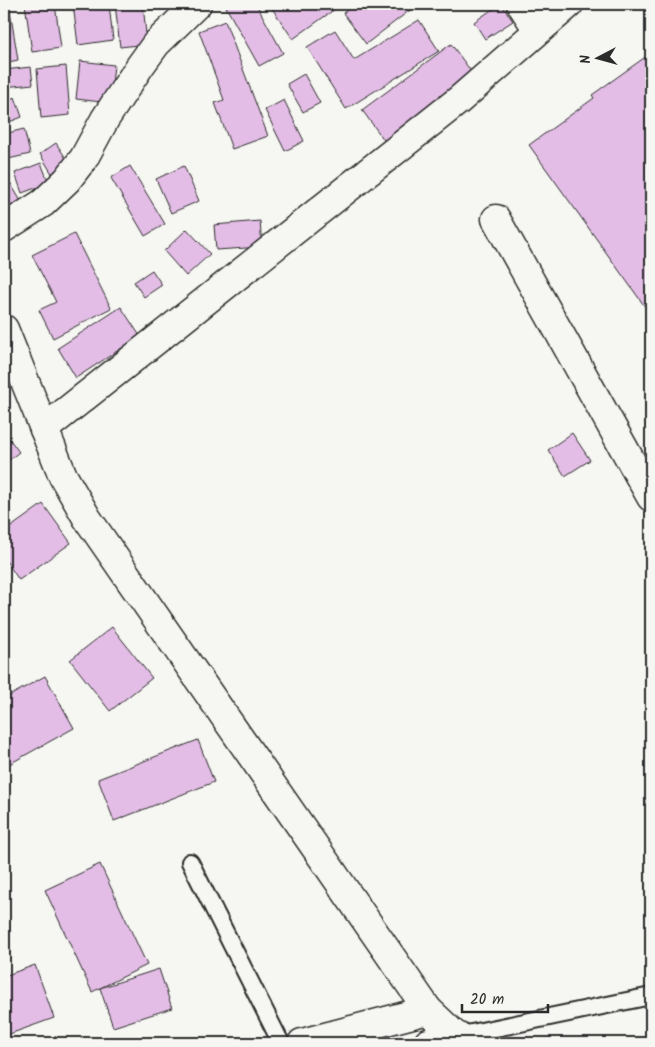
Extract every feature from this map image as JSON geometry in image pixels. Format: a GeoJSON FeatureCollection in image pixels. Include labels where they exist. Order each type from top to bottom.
{"type":"FeatureCollection","features":[{"type":"Feature","properties":{"kind":"street"},"geometry":{"type":"LineString","coordinates":[[4,228],[43,203],[67,180],[84,158],[105,119],[156,44],[197,4]]}},
{"type":"Feature","properties":{"kind":"street"},"geometry":{"type":"LineString","coordinates":[[522,4],[538,30]]}},
{"type":"Feature","properties":{"kind":"street"},"geometry":{"type":"LineString","coordinates":[[44,429],[459,100],[569,4]]}},
{"type":"Feature","properties":{"kind":"street"},"geometry":{"type":"LineString","coordinates":[[496,219],[651,497]]}},
{"type":"Feature","properties":{"kind":"street"},"geometry":{"type":"LineString","coordinates":[[4,329],[63,476],[87,518],[428,1010],[460,1040]]}},
{"type":"Feature","properties":{"kind":"street"},"geometry":{"type":"LineString","coordinates":[[302,1043],[428,1010]]}},
{"type":"Feature","properties":{"kind":"street"},"geometry":{"type":"LineString","coordinates":[[428,1043],[460,1040]]}},
{"type":"Feature","properties":{"kind":"lane"},"geometry":{"type":"LineString","coordinates":[[190,862],[281,1043]]}},
{"type":"Feature","properties":{"kind":"lane"},"geometry":{"type":"LineString","coordinates":[[460,1040],[651,996]]}},
{"type":"Feature","properties":{"kind":"building"},"geometry":{"type":"Polygon","coordinates":[[[4,4],[9,4],[18,60],[4,63],[4,4]]]}},
{"type":"Feature","properties":{"kind":"building"},"geometry":{"type":"Polygon","coordinates":[[[25,4],[55,4],[61,48],[32,52],[25,4]]]}},
{"type":"Feature","properties":{"kind":"building"},"geometry":{"type":"Polygon","coordinates":[[[73,4],[109,4],[113,40],[78,45],[73,4]]]}},
{"type":"Feature","properties":{"kind":"building"},"geometry":{"type":"Polygon","coordinates":[[[115,4],[143,4],[147,44],[120,47],[115,4]]]}},
{"type":"Feature","properties":{"kind":"building"},"geometry":{"type":"Polygon","coordinates":[[[232,4],[256,4],[283,53],[259,66],[226,7],[232,4]]]}},
{"type":"Feature","properties":{"kind":"building"},"geometry":{"type":"Polygon","coordinates":[[[269,4],[331,4],[335,9],[293,39],[269,4]]]}},
{"type":"Feature","properties":{"kind":"building"},"geometry":{"type":"Polygon","coordinates":[[[355,4],[412,4],[414,7],[366,44],[343,13],[355,4]]]}},
{"type":"Feature","properties":{"kind":"building"},"geometry":{"type":"Polygon","coordinates":[[[500,4],[513,21],[485,39],[474,22],[500,4]]]}},
{"type":"Feature","properties":{"kind":"building"},"geometry":{"type":"Polygon","coordinates":[[[419,20],[439,51],[346,109],[307,47],[335,30],[354,60],[419,20]]]}},
{"type":"Feature","properties":{"kind":"building"},"geometry":{"type":"Polygon","coordinates":[[[225,21],[268,136],[232,149],[215,103],[224,100],[199,31],[225,21]]]}},
{"type":"Feature","properties":{"kind":"building"},"geometry":{"type":"Polygon","coordinates":[[[451,44],[476,78],[387,144],[362,110],[451,44]]]}},
{"type":"Feature","properties":{"kind":"building"},"geometry":{"type":"Polygon","coordinates":[[[651,53],[651,315],[529,145],[594,98],[592,95],[651,53]]]}},
{"type":"Feature","properties":{"kind":"building"},"geometry":{"type":"Polygon","coordinates":[[[80,61],[114,65],[110,103],[76,99],[80,61]]]}},
{"type":"Feature","properties":{"kind":"building"},"geometry":{"type":"Polygon","coordinates":[[[66,66],[70,115],[41,118],[37,69],[66,66]]]}},
{"type":"Feature","properties":{"kind":"building"},"geometry":{"type":"Polygon","coordinates":[[[31,67],[33,84],[4,87],[4,70],[31,67]]]}},
{"type":"Feature","properties":{"kind":"building"},"geometry":{"type":"Polygon","coordinates":[[[304,74],[320,103],[303,112],[287,84],[304,74]]]}},
{"type":"Feature","properties":{"kind":"building"},"geometry":{"type":"Polygon","coordinates":[[[15,97],[22,117],[4,124],[4,101],[15,97]]]}},
{"type":"Feature","properties":{"kind":"building"},"geometry":{"type":"Polygon","coordinates":[[[284,100],[304,141],[285,151],[265,110],[284,100]]]}},
{"type":"Feature","properties":{"kind":"building"},"geometry":{"type":"Polygon","coordinates":[[[24,129],[30,154],[4,160],[4,134],[24,129]]]}},
{"type":"Feature","properties":{"kind":"building"},"geometry":{"type":"Polygon","coordinates":[[[56,143],[71,166],[54,177],[40,154],[56,143]]]}},
{"type":"Feature","properties":{"kind":"building"},"geometry":{"type":"Polygon","coordinates":[[[41,163],[49,183],[22,193],[15,173],[41,163]]]}},
{"type":"Feature","properties":{"kind":"building"},"geometry":{"type":"Polygon","coordinates":[[[130,166],[165,224],[145,236],[111,178],[130,166]]]}},
{"type":"Feature","properties":{"kind":"building"},"geometry":{"type":"Polygon","coordinates":[[[184,166],[199,201],[171,213],[156,179],[184,166]]]}},
{"type":"Feature","properties":{"kind":"building"},"geometry":{"type":"Polygon","coordinates":[[[4,172],[22,203],[4,214],[4,172]]]}},
{"type":"Feature","properties":{"kind":"building"},"geometry":{"type":"Polygon","coordinates":[[[260,221],[262,247],[216,250],[214,225],[260,221]]]}},
{"type":"Feature","properties":{"kind":"building"},"geometry":{"type":"Polygon","coordinates":[[[187,229],[210,254],[186,276],[164,251],[187,229]]]}},
{"type":"Feature","properties":{"kind":"building"},"geometry":{"type":"Polygon","coordinates":[[[74,234],[111,308],[53,338],[39,310],[56,302],[32,255],[74,234]]]}},
{"type":"Feature","properties":{"kind":"building"},"geometry":{"type":"Polygon","coordinates":[[[152,270],[162,285],[144,297],[134,282],[152,270]]]}},
{"type":"Feature","properties":{"kind":"building"},"geometry":{"type":"Polygon","coordinates":[[[121,307],[140,336],[76,378],[58,348],[121,307]]]}},
{"type":"Feature","properties":{"kind":"building"},"geometry":{"type":"Polygon","coordinates":[[[572,433],[590,460],[565,476],[548,450],[572,433]]]}},
{"type":"Feature","properties":{"kind":"building"},"geometry":{"type":"Polygon","coordinates":[[[4,434],[19,452],[4,464],[4,434]]]}},
{"type":"Feature","properties":{"kind":"building"},"geometry":{"type":"Polygon","coordinates":[[[43,504],[71,543],[19,580],[4,558],[4,532],[43,504]]]}},
{"type":"Feature","properties":{"kind":"building"},"geometry":{"type":"Polygon","coordinates":[[[112,627],[152,678],[110,711],[70,660],[112,627]]]}},
{"type":"Feature","properties":{"kind":"building"},"geometry":{"type":"Polygon","coordinates":[[[45,676],[74,728],[4,767],[4,699],[45,676]]]}},
{"type":"Feature","properties":{"kind":"building"},"geometry":{"type":"Polygon","coordinates":[[[198,740],[214,782],[114,821],[98,779],[198,740]]]}},
{"type":"Feature","properties":{"kind":"building"},"geometry":{"type":"Polygon","coordinates":[[[100,864],[147,965],[92,992],[45,890],[100,864]]]}},
{"type":"Feature","properties":{"kind":"building"},"geometry":{"type":"Polygon","coordinates":[[[35,965],[54,1018],[4,1036],[4,976],[35,965]]]}},
{"type":"Feature","properties":{"kind":"building"},"geometry":{"type":"Polygon","coordinates":[[[159,969],[172,1008],[113,1027],[100,988],[159,969]]]}}]}
